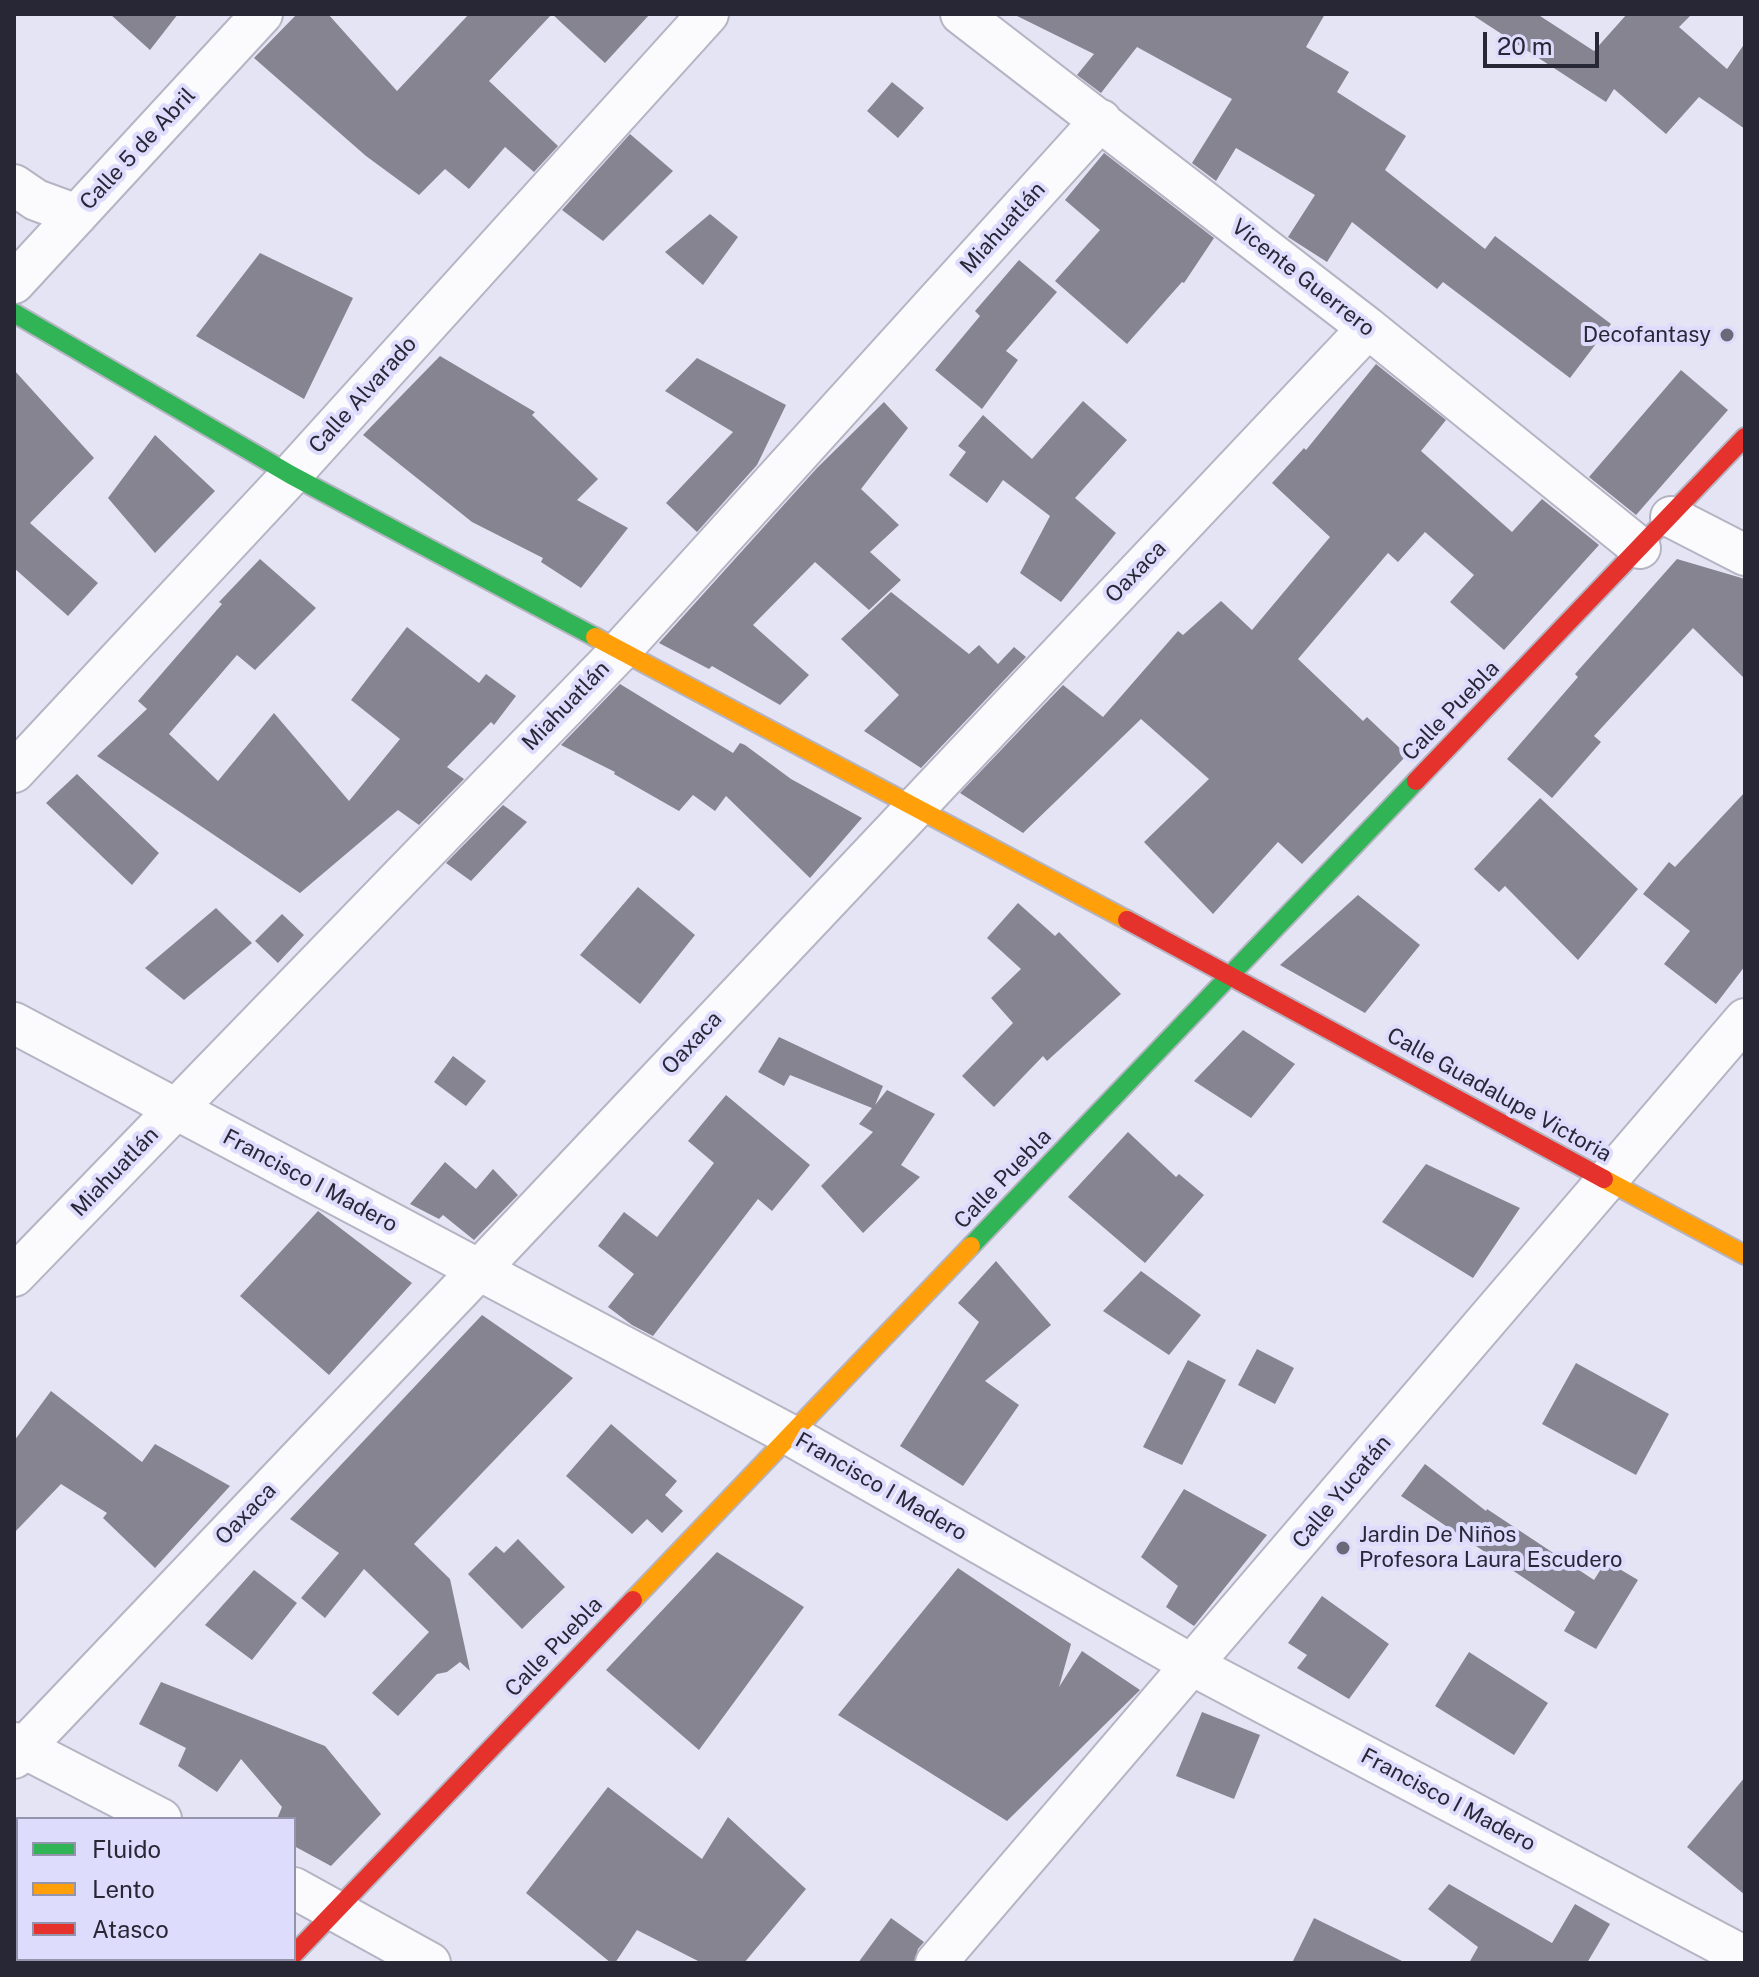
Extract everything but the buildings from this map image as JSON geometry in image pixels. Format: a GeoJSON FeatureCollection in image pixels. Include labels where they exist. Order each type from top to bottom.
{"type":"FeatureCollection","features":[{"type":"Feature","properties":{"kind":"street","name":"Calle 5 de Abril"},"geometry":{"type":"LineString","coordinates":[[14,283],[262,14]]}},
{"type":"Feature","properties":{"kind":"street","name":"Calle Alvarado"},"geometry":{"type":"LineString","coordinates":[[14,772],[291,475],[708,14]]}},
{"type":"Feature","properties":{"kind":"street","name":"Vicente Guerrero"},"geometry":{"type":"LineString","coordinates":[[961,14],[1368,328],[1640,548]]}},
{"type":"Feature","properties":{"kind":"street","name":"Miahuatlán"},"geometry":{"type":"LineString","coordinates":[[14,1276],[621,650],[1101,120]]}},
{"type":"Feature","properties":{"kind":"street"},"geometry":{"type":"LineString","coordinates":[[14,185],[36,200],[77,215]]}},
{"type":"Feature","properties":{"kind":"street","name":"Calle Guadalupe Victoria"},"geometry":{"type":"LineString","coordinates":[[14,313],[291,475],[1231,976],[1745,1255]]}},
{"type":"Feature","properties":{"kind":"street","name":"Oaxaca"},"geometry":{"type":"LineString","coordinates":[[17,1749],[478,1271],[1368,328]]}},
{"type":"Feature","properties":{"kind":"street","name":"Calle Puebla"},"geometry":{"type":"LineString","coordinates":[[296,1952],[1745,437]]}},
{"type":"Feature","properties":{"kind":"street"},"geometry":{"type":"LineString","coordinates":[[1671,517],[1745,555]]}},
{"type":"Feature","properties":{"kind":"street","name":"Calle Yucatán"},"geometry":{"type":"LineString","coordinates":[[936,1963],[1194,1666],[1745,1019]]}},
{"type":"Feature","properties":{"kind":"street","name":"Francisco I Madero"},"geometry":{"type":"LineString","coordinates":[[14,1023],[790,1435],[1194,1666],[1745,1957]]}},
{"type":"Feature","properties":{"kind":"street"},"geometry":{"type":"LineString","coordinates":[[17,1749],[157,1817]]}},
{"type":"Feature","properties":{"kind":"street"},"geometry":{"type":"LineString","coordinates":[[296,1889],[430,1963]]}},
{"type":"Feature","properties":{"kind":"traffic: fast"},"geometry":{"type":"LineString","coordinates":[[14,313],[291,475],[595,637]]}},
{"type":"Feature","properties":{"kind":"traffic: fast"},"geometry":{"type":"LineString","coordinates":[[971,1246],[1416,781]]}},
{"type":"Feature","properties":{"kind":"traffic: slow"},"geometry":{"type":"LineString","coordinates":[[595,637],[1127,920]]}},
{"type":"Feature","properties":{"kind":"traffic: slow"},"geometry":{"type":"LineString","coordinates":[[1604,1179],[1745,1255]]}},
{"type":"Feature","properties":{"kind":"traffic: slow"},"geometry":{"type":"LineString","coordinates":[[633,1600],[971,1246]]}},
{"type":"Feature","properties":{"kind":"traffic: jam"},"geometry":{"type":"LineString","coordinates":[[1416,781],[1745,437]]}},
{"type":"Feature","properties":{"kind":"traffic: jam"},"geometry":{"type":"LineString","coordinates":[[1127,920],[1604,1179]]}},
{"type":"Feature","properties":{"kind":"traffic: jam"},"geometry":{"type":"LineString","coordinates":[[296,1952],[633,1600]]}},
{"type":"Feature","properties":{"kind":"place","name":"Decofantasy"},"geometry":{"type":"Point","coordinates":[1727,335]}},
{"type":"Feature","properties":{"kind":"place","name":"Jardin De Niños Profesora Laura Escudero"},"geometry":{"type":"Point","coordinates":[1343,1548]}}]}
